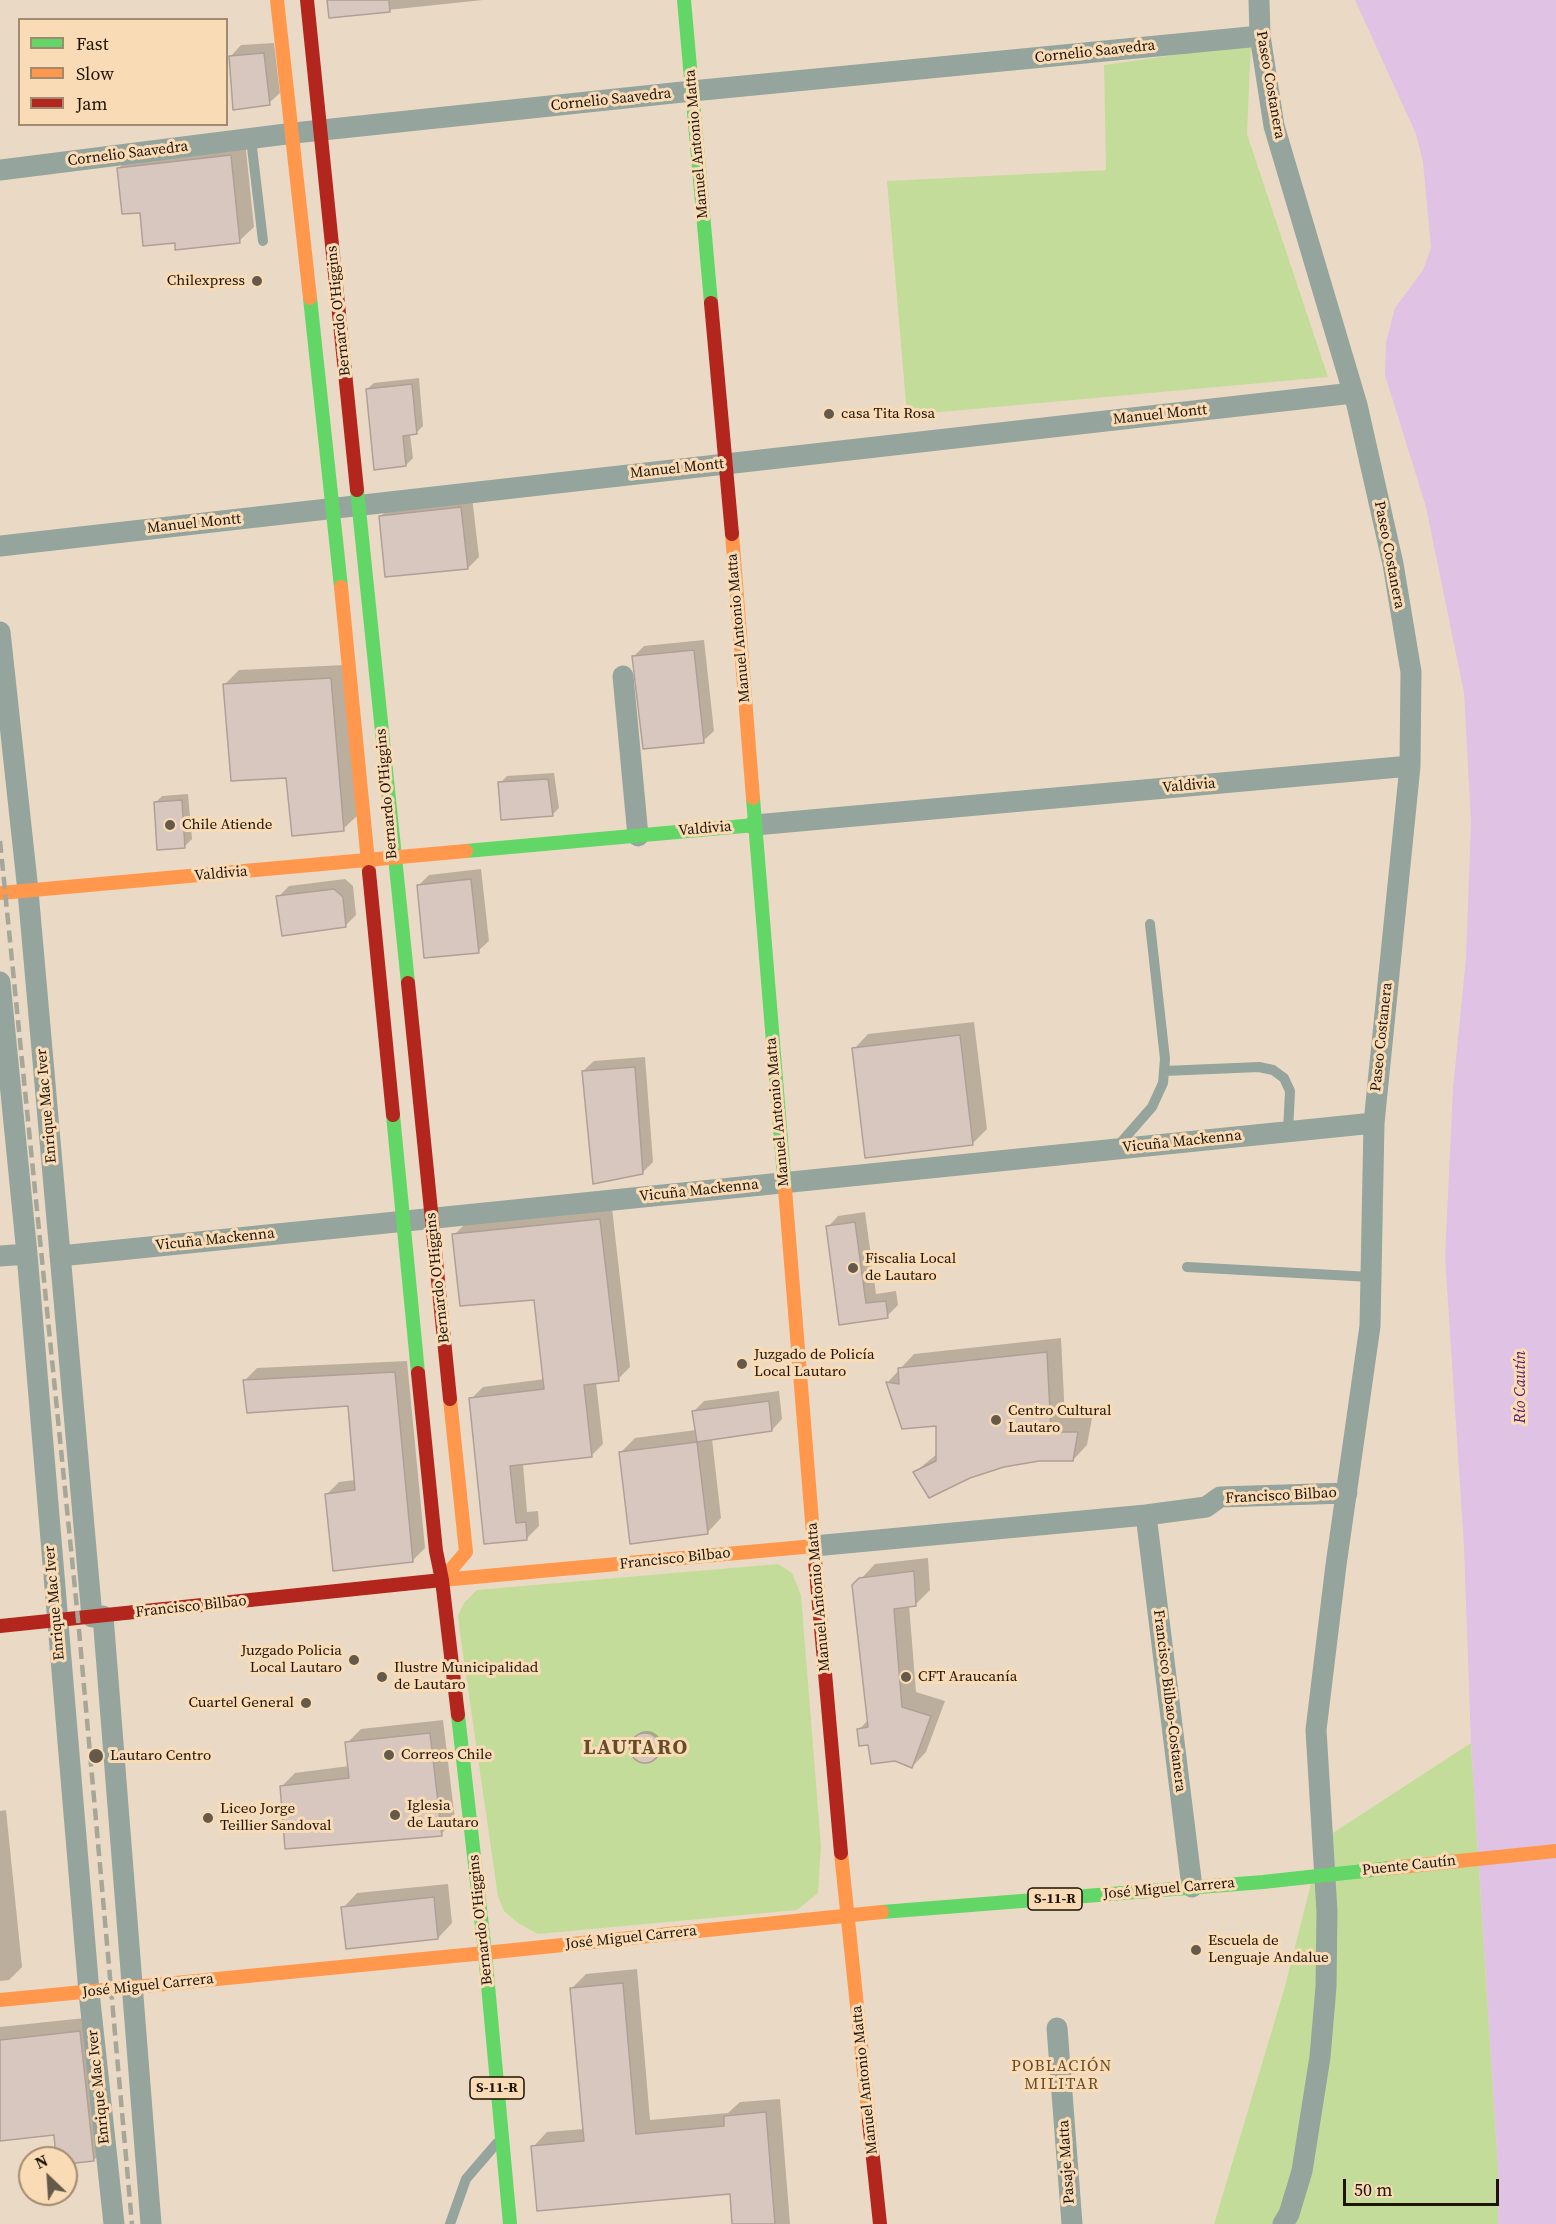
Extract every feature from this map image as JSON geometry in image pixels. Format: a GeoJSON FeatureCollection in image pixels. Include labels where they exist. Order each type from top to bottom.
{"type":"FeatureCollection","features":[{"type":"Feature","properties":{"kind":"main road","name":"Bernardo O'Higgins"},"geometry":{"type":"LineString","coordinates":[[277,0],[294,134],[333,508],[436,1551],[442,1580],[485,1953],[510,2224]]}},
{"type":"Feature","properties":{"kind":"main road","name":"Bernardo O'Higgins"},"geometry":{"type":"LineString","coordinates":[[307,0],[360,505],[393,858],[433,1218],[466,1552],[442,1580]]}},
{"type":"Feature","properties":{"kind":"main road","name":"Manuel Antonio Matta"},"geometry":{"type":"LineString","coordinates":[[684,0],[726,464],[814,1545],[848,1915],[880,2224]]}},
{"type":"Feature","properties":{"kind":"main road","name":"Valdivia"},"geometry":{"type":"LineString","coordinates":[[0,893],[755,825]]}},
{"type":"Feature","properties":{"kind":"main road","name":"Francisco Bilbao"},"geometry":{"type":"LineString","coordinates":[[0,1626],[442,1580],[814,1545]]}},
{"type":"Feature","properties":{"kind":"main road","name":"Puente Cautín"},"geometry":{"type":"LineString","coordinates":[[1263,1881],[1556,1851]]}},
{"type":"Feature","properties":{"kind":"main road","name":"José Miguel Carrera"},"geometry":{"type":"LineString","coordinates":[[0,2000],[848,1915],[1263,1881]]}},
{"type":"Feature","properties":{"kind":"street","name":"Paseo Costanera"},"geometry":{"type":"LineString","coordinates":[[1259,0],[1260,36],[1274,126],[1353,393],[1392,564],[1411,672],[1410,766],[1374,1123],[1370,1326],[1316,1731],[1327,1912],[1323,2022],[1302,2171],[1289,2214],[1282,2224]]}},
{"type":"Feature","properties":{"kind":"street","name":"Cornelio Saavedra"},"geometry":{"type":"LineString","coordinates":[[0,170],[294,134],[692,91],[1260,36]]}},
{"type":"Feature","properties":{"kind":"street","name":"Manuel Montt"},"geometry":{"type":"LineString","coordinates":[[0,546],[1353,393]]}},
{"type":"Feature","properties":{"kind":"street","name":"Enrique Mac Iver"},"geometry":{"type":"LineString","coordinates":[[0,632],[28,891],[60,1256],[97,1616],[151,2224]]}},
{"type":"Feature","properties":{"kind":"street"},"geometry":{"type":"LineString","coordinates":[[623,676],[638,836]]}},
{"type":"Feature","properties":{"kind":"street","name":"Valdivia"},"geometry":{"type":"LineString","coordinates":[[755,825],[1410,766]]}},
{"type":"Feature","properties":{"kind":"street","name":"Enrique Mac Iver"},"geometry":{"type":"LineString","coordinates":[[0,982],[27,1254],[89,1992],[114,2224]]}},
{"type":"Feature","properties":{"kind":"street","name":"Vicuña Mackenna"},"geometry":{"type":"LineString","coordinates":[[60,1256],[1374,1123]]}},
{"type":"Feature","properties":{"kind":"street"},"geometry":{"type":"LineString","coordinates":[[0,1256],[27,1254]]}},
{"type":"Feature","properties":{"kind":"street","name":"Francisco Bilbao"},"geometry":{"type":"LineString","coordinates":[[814,1545],[1146,1515],[1206,1507],[1221,1497],[1347,1493]]}},
{"type":"Feature","properties":{"kind":"street","name":"Francisco Bilbao-Costanera"},"geometry":{"type":"LineString","coordinates":[[1146,1515],[1192,1887]]}},
{"type":"Feature","properties":{"kind":"street","name":"Pasaje Matta"},"geometry":{"type":"LineString","coordinates":[[1057,2028],[1072,2224]]}},
{"type":"Feature","properties":{"kind":"lane"},"geometry":{"type":"LineString","coordinates":[[251,139],[263,240]]}},
{"type":"Feature","properties":{"kind":"lane"},"geometry":{"type":"LineString","coordinates":[[1116,1149],[1152,1107],[1163,1083],[1164,1048],[1150,924]]}},
{"type":"Feature","properties":{"kind":"lane"},"geometry":{"type":"LineString","coordinates":[[1164,1071],[1259,1067],[1273,1070],[1284,1078],[1290,1091],[1288,1131]]}},
{"type":"Feature","properties":{"kind":"lane"},"geometry":{"type":"LineString","coordinates":[[1187,1267],[1371,1277]]}},
{"type":"Feature","properties":{"kind":"lane"},"geometry":{"type":"LineString","coordinates":[[450,2224],[466,2180],[482,2158],[502,2139]]}},
{"type":"Feature","properties":{"kind":"green space"},"geometry":{"type":"Polygon","coordinates":[[[1251,44],[1247,134],[1328,377],[907,415],[887,181],[1106,170],[1104,65],[1251,44]]]}},
{"type":"Feature","properties":{"kind":"green space"},"geometry":{"type":"Polygon","coordinates":[[[778,1564],[792,1573],[801,1595],[821,1846],[818,1893],[797,1910],[538,1934],[518,1923],[504,1911],[498,1897],[460,1633],[458,1615],[464,1603],[477,1590],[778,1564]]]}},
{"type":"Feature","properties":{"kind":"green space"},"geometry":{"type":"Polygon","coordinates":[[[1471,1743],[1499,2182],[1498,2224],[1214,2224],[1284,1990],[1322,1840],[1471,1743]]]}},
{"type":"Feature","properties":{"kind":"water","name":"Río Cautín"},"geometry":{"type":"Polygon","coordinates":[[[1355,0],[1556,0],[1556,2224],[1498,2224],[1499,2182],[1471,1743],[1464,1547],[1445,1257],[1453,1089],[1466,958],[1471,822],[1464,693],[1426,507],[1385,375],[1386,342],[1395,308],[1423,270],[1431,248],[1423,162],[1416,134],[1355,0]]]}},
{"type":"Feature","properties":{"kind":"building"},"geometry":{"type":"Polygon","coordinates":[[[327,0],[389,0],[390,12],[329,18],[327,0]]]}},
{"type":"Feature","properties":{"kind":"building"},"geometry":{"type":"Polygon","coordinates":[[[264,53],[270,105],[233,110],[229,56],[264,53]]]}},
{"type":"Feature","properties":{"kind":"building"},"geometry":{"type":"Polygon","coordinates":[[[231,155],[240,243],[175,250],[175,243],[143,246],[140,213],[122,214],[117,168],[231,155]]]}},
{"type":"Feature","properties":{"kind":"building"},"geometry":{"type":"Polygon","coordinates":[[[412,384],[417,434],[403,436],[406,466],[374,470],[366,389],[412,384]]]}},
{"type":"Feature","properties":{"kind":"building"},"geometry":{"type":"Polygon","coordinates":[[[461,507],[468,569],[385,577],[379,516],[461,507]]]}},
{"type":"Feature","properties":{"kind":"building"},"geometry":{"type":"Polygon","coordinates":[[[694,650],[704,743],[643,749],[632,656],[694,650]]]}},
{"type":"Feature","properties":{"kind":"building"},"geometry":{"type":"Polygon","coordinates":[[[331,678],[344,831],[292,836],[286,778],[231,781],[223,684],[331,678]]]}},
{"type":"Feature","properties":{"kind":"building"},"geometry":{"type":"Polygon","coordinates":[[[548,779],[553,816],[501,820],[498,782],[548,779]]]}},
{"type":"Feature","properties":{"kind":"building","name":"Chile Atiende"},"geometry":{"type":"Polygon","coordinates":[[[182,800],[185,848],[157,850],[154,802],[182,800]]]}},
{"type":"Feature","properties":{"kind":"building"},"geometry":{"type":"Polygon","coordinates":[[[471,879],[479,953],[424,958],[417,885],[471,879]]]}},
{"type":"Feature","properties":{"kind":"building"},"geometry":{"type":"Polygon","coordinates":[[[334,889],[343,897],[346,927],[282,936],[276,896],[334,889]]]}},
{"type":"Feature","properties":{"kind":"building"},"geometry":{"type":"Polygon","coordinates":[[[960,1035],[973,1145],[865,1158],[852,1048],[960,1035]]]}},
{"type":"Feature","properties":{"kind":"building"},"geometry":{"type":"Polygon","coordinates":[[[635,1067],[643,1174],[593,1184],[582,1071],[635,1067]]]}},
{"type":"Feature","properties":{"kind":"building"},"geometry":{"type":"Polygon","coordinates":[[[600,1219],[619,1381],[584,1385],[592,1457],[510,1466],[516,1523],[526,1522],[527,1540],[484,1544],[469,1398],[544,1389],[534,1300],[460,1306],[452,1234],[600,1219]]]}},
{"type":"Feature","properties":{"kind":"building"},"geometry":{"type":"Polygon","coordinates":[[[855,1222],[866,1303],[886,1301],[888,1318],[839,1325],[826,1226],[855,1222]]]}},
{"type":"Feature","properties":{"kind":"building"},"geometry":{"type":"Polygon","coordinates":[[[1047,1352],[1051,1432],[1078,1432],[1073,1461],[1039,1461],[1004,1467],[970,1478],[929,1498],[913,1472],[936,1461],[936,1426],[902,1429],[886,1382],[899,1384],[898,1368],[1047,1352]]]}},
{"type":"Feature","properties":{"kind":"building"},"geometry":{"type":"Polygon","coordinates":[[[395,1372],[413,1562],[333,1571],[325,1494],[355,1490],[348,1406],[247,1413],[243,1380],[395,1372]]]}},
{"type":"Feature","properties":{"kind":"building"},"geometry":{"type":"Polygon","coordinates":[[[769,1401],[772,1431],[697,1442],[692,1411],[769,1401]]]}},
{"type":"Feature","properties":{"kind":"building"},"geometry":{"type":"Polygon","coordinates":[[[697,1442],[708,1534],[630,1544],[619,1452],[697,1442]]]}},
{"type":"Feature","properties":{"kind":"building"},"geometry":{"type":"Polygon","coordinates":[[[914,1571],[916,1606],[894,1609],[902,1707],[931,1716],[912,1768],[895,1761],[871,1764],[868,1745],[859,1746],[857,1729],[868,1727],[852,1585],[859,1578],[914,1571]]]}},
{"type":"Feature","properties":{"kind":"building"},"geometry":{"type":"Polygon","coordinates":[[[430,1733],[442,1836],[285,1849],[280,1786],[349,1778],[345,1742],[430,1733]]]}},
{"type":"Feature","properties":{"kind":"building"},"geometry":{"type":"Polygon","coordinates":[[[645,1733],[656,1737],[660,1748],[656,1759],[645,1763],[634,1759],[630,1748],[634,1737],[645,1733]]]}},
{"type":"Feature","properties":{"kind":"building"},"geometry":{"type":"Polygon","coordinates":[[[434,1897],[438,1939],[346,1949],[341,1907],[434,1897]]]}},
{"type":"Feature","properties":{"kind":"building"},"geometry":{"type":"Polygon","coordinates":[[[623,1983],[636,2134],[724,2126],[724,2116],[766,2112],[775,2224],[732,2224],[730,2194],[537,2211],[531,2146],[584,2141],[570,1988],[623,1983]]]}},
{"type":"Feature","properties":{"kind":"building"},"geometry":{"type":"Polygon","coordinates":[[[80,2031],[94,2161],[78,2163],[78,2146],[55,2146],[54,2135],[0,2141],[0,2040],[80,2031]]]}},
{"type":"Feature","properties":{"kind":"railway"},"geometry":{"type":"LineString","coordinates":[[0,841],[78,1619],[132,2224]]}},
{"type":"Feature","properties":{"kind":"traffic: fast"},"geometry":{"type":"LineString","coordinates":[[684,0],[711,303]]}},
{"type":"Feature","properties":{"kind":"traffic: fast"},"geometry":{"type":"LineString","coordinates":[[310,298],[341,587]]}},
{"type":"Feature","properties":{"kind":"traffic: fast"},"geometry":{"type":"LineString","coordinates":[[357,490],[408,983]]}},
{"type":"Feature","properties":{"kind":"traffic: fast"},"geometry":{"type":"LineString","coordinates":[[753,798],[785,1189]]}},
{"type":"Feature","properties":{"kind":"traffic: fast"},"geometry":{"type":"LineString","coordinates":[[466,851],[755,825]]}},
{"type":"Feature","properties":{"kind":"traffic: fast"},"geometry":{"type":"LineString","coordinates":[[393,1115],[418,1373]]}},
{"type":"Feature","properties":{"kind":"traffic: fast"},"geometry":{"type":"LineString","coordinates":[[458,1715],[485,1953],[510,2224]]}},
{"type":"Feature","properties":{"kind":"traffic: fast"},"geometry":{"type":"LineString","coordinates":[[882,1912],[1263,1882],[1391,1868]]}},
{"type":"Feature","properties":{"kind":"traffic: slow"},"geometry":{"type":"LineString","coordinates":[[277,0],[310,298]]}},
{"type":"Feature","properties":{"kind":"traffic: slow"},"geometry":{"type":"LineString","coordinates":[[732,534],[753,798]]}},
{"type":"Feature","properties":{"kind":"traffic: slow"},"geometry":{"type":"LineString","coordinates":[[341,587],[369,872]]}},
{"type":"Feature","properties":{"kind":"traffic: slow"},"geometry":{"type":"LineString","coordinates":[[0,893],[466,851]]}},
{"type":"Feature","properties":{"kind":"traffic: slow"},"geometry":{"type":"LineString","coordinates":[[785,1189],[814,1546]]}},
{"type":"Feature","properties":{"kind":"traffic: slow"},"geometry":{"type":"LineString","coordinates":[[442,1580],[466,1552],[450,1399]]}},
{"type":"Feature","properties":{"kind":"traffic: slow"},"geometry":{"type":"LineString","coordinates":[[442,1580],[814,1546],[815,1560]]}},
{"type":"Feature","properties":{"kind":"traffic: slow"},"geometry":{"type":"LineString","coordinates":[[1391,1868],[1556,1851]]}},
{"type":"Feature","properties":{"kind":"traffic: slow"},"geometry":{"type":"LineString","coordinates":[[841,1853],[869,2121]]}},
{"type":"Feature","properties":{"kind":"traffic: slow"},"geometry":{"type":"LineString","coordinates":[[485,1953],[882,1912]]}},
{"type":"Feature","properties":{"kind":"traffic: slow"},"geometry":{"type":"LineString","coordinates":[[0,2000],[485,1953]]}},
{"type":"Feature","properties":{"kind":"traffic: jam"},"geometry":{"type":"LineString","coordinates":[[307,0],[357,490]]}},
{"type":"Feature","properties":{"kind":"traffic: jam"},"geometry":{"type":"LineString","coordinates":[[711,303],[732,534]]}},
{"type":"Feature","properties":{"kind":"traffic: jam"},"geometry":{"type":"LineString","coordinates":[[369,872],[393,1115]]}},
{"type":"Feature","properties":{"kind":"traffic: jam"},"geometry":{"type":"LineString","coordinates":[[408,983],[450,1399]]}},
{"type":"Feature","properties":{"kind":"traffic: jam"},"geometry":{"type":"LineString","coordinates":[[418,1373],[436,1551],[442,1580],[458,1715]]}},
{"type":"Feature","properties":{"kind":"traffic: jam"},"geometry":{"type":"LineString","coordinates":[[815,1560],[841,1853]]}},
{"type":"Feature","properties":{"kind":"traffic: jam"},"geometry":{"type":"LineString","coordinates":[[0,1626],[442,1580]]}},
{"type":"Feature","properties":{"kind":"traffic: jam"},"geometry":{"type":"LineString","coordinates":[[869,2121],[880,2224]]}},
{"type":"Feature","properties":{"kind":"place","name":"Chilexpress"},"geometry":{"type":"Point","coordinates":[257,281]}},
{"type":"Feature","properties":{"kind":"place","name":"casa Tita Rosa"},"geometry":{"type":"Point","coordinates":[829,414]}},
{"type":"Feature","properties":{"kind":"place","name":"Chile Atiende"},"geometry":{"type":"Point","coordinates":[170,825]}},
{"type":"Feature","properties":{"kind":"place","name":"Fiscalia Local de Lautaro"},"geometry":{"type":"Point","coordinates":[853,1268]}},
{"type":"Feature","properties":{"kind":"place","name":"Juzgado de Policía Local Lautaro"},"geometry":{"type":"Point","coordinates":[742,1364]}},
{"type":"Feature","properties":{"kind":"place","name":"Centro Cultural Lautaro"},"geometry":{"type":"Point","coordinates":[996,1420]}},
{"type":"Feature","properties":{"kind":"place","name":"Juzgado Policia Local Lautaro"},"geometry":{"type":"Point","coordinates":[354,1660]}},
{"type":"Feature","properties":{"kind":"place","name":"Ilustre Municipalidad de Lautaro"},"geometry":{"type":"Point","coordinates":[382,1677]}},
{"type":"Feature","properties":{"kind":"place","name":"CFT Araucanía"},"geometry":{"type":"Point","coordinates":[906,1677]}},
{"type":"Feature","properties":{"kind":"place","name":"Cuartel General"},"geometry":{"type":"Point","coordinates":[306,1703]}},
{"type":"Feature","properties":{"kind":"place","name":"Correos Chile"},"geometry":{"type":"Point","coordinates":[389,1755]}},
{"type":"Feature","properties":{"kind":"place","name":"Lautaro Centro"},"geometry":{"type":"Point","coordinates":[96,1756]}},
{"type":"Feature","properties":{"kind":"place","name":"Iglesia de Lautaro"},"geometry":{"type":"Point","coordinates":[395,1815]}},
{"type":"Feature","properties":{"kind":"place","name":"Liceo Jorge Teillier Sandoval"},"geometry":{"type":"Point","coordinates":[208,1818]}},
{"type":"Feature","properties":{"kind":"place","name":"Escuela de Lenguaje Andalue"},"geometry":{"type":"Point","coordinates":[1196,1950]}},
{"type":"Feature","properties":{"kind":"district","name":"LAUTARO"},"geometry":{"type":"Point","coordinates":[636,1749]}},
{"type":"Feature","properties":{"kind":"district","name":"POBLACIÓN MILITAR"},"geometry":{"type":"Point","coordinates":[1062,2076]}}]}
